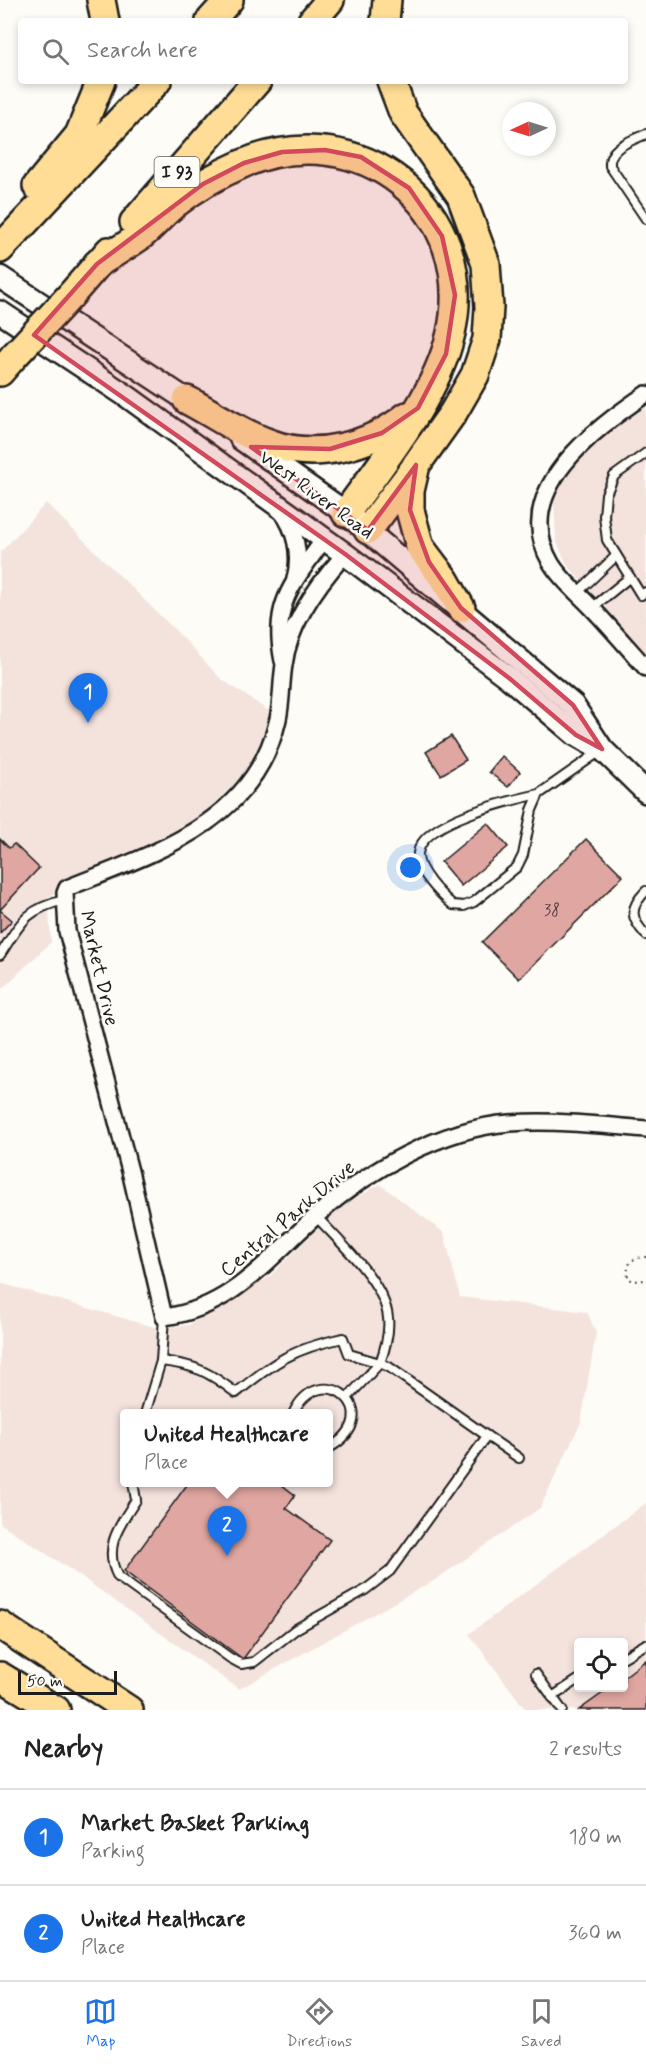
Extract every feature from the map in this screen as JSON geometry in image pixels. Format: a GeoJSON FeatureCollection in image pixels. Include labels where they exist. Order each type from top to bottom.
{"type":"FeatureCollection","features":[{"type":"Feature","properties":{"kind":"highway"},"geometry":{"type":"LineString","coordinates":[[100,0],[104,18]]}},
{"type":"Feature","properties":{"kind":"highway"},"geometry":{"type":"LineString","coordinates":[[213,18],[229,0]]}},
{"type":"Feature","properties":{"kind":"highway"},"geometry":{"type":"LineString","coordinates":[[315,18],[330,0]]}},
{"type":"Feature","properties":{"kind":"highway"},"geometry":{"type":"LineString","coordinates":[[385,18],[387,0]]}},
{"type":"Feature","properties":{"kind":"highway"},"geometry":{"type":"LineString","coordinates":[[0,249],[21,205],[79,135],[101,84]]}},
{"type":"Feature","properties":{"kind":"highway"},"geometry":{"type":"LineString","coordinates":[[0,249],[154,84]]}},
{"type":"Feature","properties":{"kind":"highway","name":"I 93"},"geometry":{"type":"LineString","coordinates":[[7,364],[70,296],[254,84]]}},
{"type":"Feature","properties":{"kind":"highway"},"geometry":{"type":"LineString","coordinates":[[368,530],[453,413],[475,375],[487,339],[489,307],[486,264],[461,196],[404,112],[392,84]]}},
{"type":"Feature","properties":{"kind":"highway"},"geometry":{"type":"LineString","coordinates":[[97,264],[143,233],[176,203],[203,184],[244,163],[282,152],[325,150],[361,157],[393,175],[422,202],[442,236],[454,276],[455,315],[451,336],[437,374],[418,408],[346,513]]}},
{"type":"Feature","properties":{"kind":"highway"},"geometry":{"type":"LineString","coordinates":[[187,400],[268,443],[288,449],[312,450],[350,446],[365,441],[397,424],[418,408]]}},
{"type":"Feature","properties":{"kind":"highway"},"geometry":{"type":"LineString","coordinates":[[416,465],[410,490],[410,510],[414,530],[425,554],[445,580],[461,608]]}},
{"type":"Feature","properties":{"kind":"highway"},"geometry":{"type":"LineString","coordinates":[[0,1625],[129,1710]]}},
{"type":"Feature","properties":{"kind":"highway"},"geometry":{"type":"LineString","coordinates":[[0,1676],[56,1710]]}},
{"type":"Feature","properties":{"kind":"main road","name":"West River Road"},"geometry":{"type":"LineString","coordinates":[[0,277],[187,400],[368,530],[573,705],[602,749],[646,792]]}},
{"type":"Feature","properties":{"kind":"main road","name":"West River Road"},"geometry":{"type":"LineString","coordinates":[[0,312],[128,397],[345,554],[509,678],[576,735],[602,749]]}},
{"type":"Feature","properties":{"kind":"main road"},"geometry":{"type":"LineString","coordinates":[[324,539],[346,513]]}},
{"type":"Feature","properties":{"kind":"main road"},"geometry":{"type":"LineString","coordinates":[[345,554],[368,530]]}},
{"type":"Feature","properties":{"kind":"street"},"geometry":{"type":"LineString","coordinates":[[646,394],[579,448],[553,477],[547,489],[541,517],[542,541],[551,563],[646,668]]}},
{"type":"Feature","properties":{"kind":"street","name":"Market Drive"},"geometry":{"type":"LineString","coordinates":[[273,502],[284,514],[294,536],[298,564],[294,584]]}},
{"type":"Feature","properties":{"kind":"street","name":"Market Drive"},"geometry":{"type":"LineString","coordinates":[[284,664],[278,621],[294,584],[324,539]]}},
{"type":"Feature","properties":{"kind":"street","name":"Market Drive"},"geometry":{"type":"LineString","coordinates":[[164,1317],[131,1175],[67,931],[64,900],[67,888],[180,840],[220,814],[242,794],[261,767],[275,733],[281,702],[284,664],[294,630],[326,576],[345,554]]}},
{"type":"Feature","properties":{"kind":"street","name":"Central Park Drive"},"geometry":{"type":"LineString","coordinates":[[164,1317],[206,1306],[229,1294],[248,1281],[315,1216],[354,1186],[384,1168],[464,1131],[508,1123],[534,1122],[646,1129]]}},
{"type":"Feature","properties":{"kind":"lane"},"geometry":{"type":"LineString","coordinates":[[646,134],[617,149],[610,160],[610,166],[646,219]]}},
{"type":"Feature","properties":{"kind":"lane"},"geometry":{"type":"LineString","coordinates":[[644,597],[616,556],[604,531],[608,485],[614,476],[646,453]]}},
{"type":"Feature","properties":{"kind":"lane"},"geometry":{"type":"LineString","coordinates":[[577,593],[616,556]]}},
{"type":"Feature","properties":{"kind":"lane"},"geometry":{"type":"LineString","coordinates":[[592,608],[630,577]]}},
{"type":"Feature","properties":{"kind":"lane"},"geometry":{"type":"LineString","coordinates":[[538,794],[532,810],[523,855],[517,867],[474,902],[464,906],[453,905],[420,865],[418,852],[423,842],[472,812],[538,794],[602,749]]}},
{"type":"Feature","properties":{"kind":"lane"},"geometry":{"type":"LineString","coordinates":[[646,891],[632,909],[632,917],[646,935]]}},
{"type":"Feature","properties":{"kind":"lane"},"geometry":{"type":"LineString","coordinates":[[0,955],[27,915],[48,904],[64,900]]}},
{"type":"Feature","properties":{"kind":"lane"},"geometry":{"type":"LineString","coordinates":[[315,1216],[370,1278],[385,1303],[389,1327],[380,1363],[348,1396]]}},
{"type":"Feature","properties":{"kind":"lane"},"geometry":{"type":"LineString","coordinates":[[145,1409],[161,1361],[164,1317]]}},
{"type":"Feature","properties":{"kind":"lane"},"geometry":{"type":"LineString","coordinates":[[161,1361],[184,1364],[208,1372],[236,1393],[284,1356],[315,1344],[343,1338],[349,1354],[389,1366],[519,1458]]}},
{"type":"Feature","properties":{"kind":"lane"},"geometry":{"type":"LineString","coordinates":[[295,1409],[303,1398],[321,1389],[339,1390],[348,1396],[354,1415],[352,1425],[345,1436],[333,1446]]}},
{"type":"Feature","properties":{"kind":"lane"},"geometry":{"type":"LineString","coordinates":[[135,1487],[136,1500],[116,1532],[110,1550],[111,1565],[118,1576],[230,1658],[248,1664],[254,1662],[296,1629],[365,1590],[390,1571],[487,1436]]}},
{"type":"Feature","properties":{"kind":"lane"},"geometry":{"type":"LineString","coordinates":[[628,1655],[646,1644]]}},
{"type":"Feature","properties":{"kind":"lane"},"geometry":{"type":"LineString","coordinates":[[536,1674],[562,1710]]}},
{"type":"Feature","properties":{"kind":"lane"},"geometry":{"type":"LineString","coordinates":[[552,1697],[574,1683]]}},
{"type":"Feature","properties":{"kind":"path"},"geometry":{"type":"LineString","coordinates":[[646,1257],[633,1259],[628,1264],[627,1270],[628,1278],[633,1281],[646,1280]]}},
{"type":"Feature","properties":{"kind":"highlighted area"},"geometry":{"type":"Polygon","coordinates":[[[325,150],[361,157],[409,188],[442,236],[455,295],[446,354],[418,408],[382,433],[330,449],[251,447],[368,530],[416,465],[410,510],[429,562],[461,608],[573,705],[602,749],[576,735],[509,678],[345,554],[34,335],[97,264],[203,184],[244,163],[282,152],[325,150]]]}},
{"type":"Feature","properties":{"kind":"shaded area"},"geometry":{"type":"Polygon","coordinates":[[[646,400],[646,655],[567,565],[556,540],[554,501],[563,473],[646,400]]]}},
{"type":"Feature","properties":{"kind":"shaded area"},"geometry":{"type":"Polygon","coordinates":[[[46,503],[183,638],[220,678],[270,712],[264,742],[250,767],[205,814],[48,898],[51,942],[0,991],[0,553],[46,503]]]}},
{"type":"Feature","properties":{"kind":"shaded area"},"geometry":{"type":"Polygon","coordinates":[[[380,1184],[444,1233],[460,1297],[587,1312],[596,1333],[581,1422],[540,1508],[435,1580],[239,1689],[80,1576],[0,1523],[0,1283],[157,1328],[189,1325],[269,1277],[336,1210],[380,1184]]]}},
{"type":"Feature","properties":{"kind":"shaded area"},"geometry":{"type":"Polygon","coordinates":[[[646,1503],[646,1710],[526,1710],[469,1634],[646,1503]]]}},
{"type":"Feature","properties":{"kind":"building"},"geometry":{"type":"Polygon","coordinates":[[[451,736],[466,760],[441,775],[426,752],[451,736]]]}},
{"type":"Feature","properties":{"kind":"building"},"geometry":{"type":"Polygon","coordinates":[[[502,756],[520,772],[508,787],[489,772],[502,756]]]}},
{"type":"Feature","properties":{"kind":"building"},"geometry":{"type":"Polygon","coordinates":[[[488,823],[508,847],[461,886],[441,862],[488,823]]]}},
{"type":"Feature","properties":{"kind":"building"},"geometry":{"type":"Polygon","coordinates":[[[0,839],[9,848],[14,844],[39,868],[0,910],[0,839]]]}},
{"type":"Feature","properties":{"kind":"building"},"geometry":{"type":"Polygon","coordinates":[[[586,839],[623,876],[519,979],[482,942],[586,839]]]}},
{"type":"Feature","properties":{"kind":"building"},"geometry":{"type":"Polygon","coordinates":[[[0,910],[12,920],[0,933],[0,910]]]}},
{"type":"Feature","properties":{"kind":"building"},"geometry":{"type":"Polygon","coordinates":[[[185,1487],[285,1487],[295,1495],[286,1508],[330,1540],[243,1659],[124,1571],[185,1487]]]}},
{"type":"Feature","properties":{"kind":"building"},"geometry":{"type":"Polygon","coordinates":[[[646,1660],[646,1710],[579,1710],[604,1692],[628,1692],[628,1674],[646,1660]]]}},
{"type":"Feature","properties":{"kind":"place","name":"Market Basket Parking"},"geometry":{"type":"Point","coordinates":[88,723]}},
{"type":"Feature","properties":{"kind":"place","name":"United Healthcare"},"geometry":{"type":"Point","coordinates":[227,1556]}}]}
